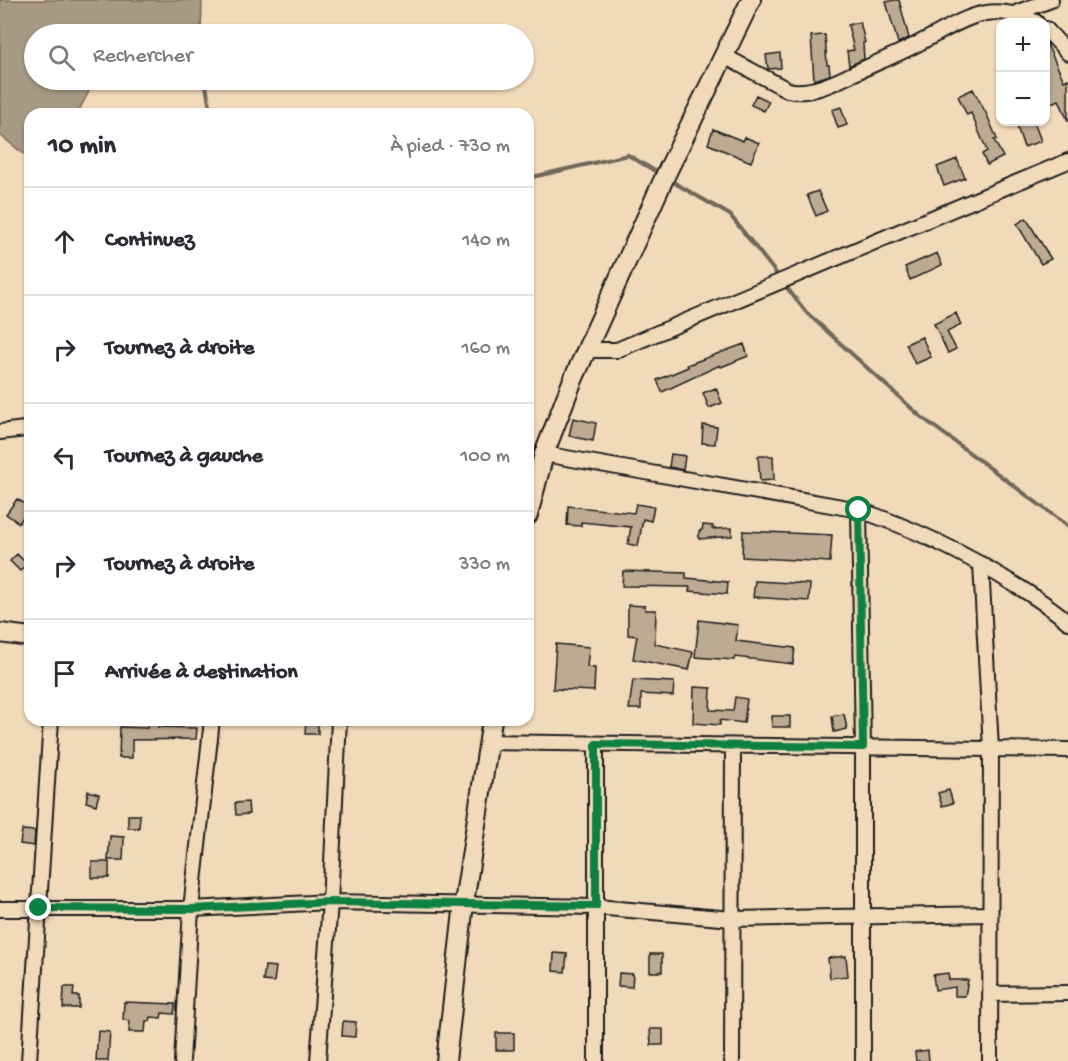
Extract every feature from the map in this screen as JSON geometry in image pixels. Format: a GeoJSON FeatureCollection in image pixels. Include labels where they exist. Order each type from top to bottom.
{"type":"FeatureCollection","features":[{"type":"Feature","properties":{"kind":"main road"},"geometry":{"type":"LineString","coordinates":[[534,492],[544,454],[586,350],[656,194],[751,0]]}},
{"type":"Feature","properties":{"kind":"main road"},"geometry":{"type":"LineString","coordinates":[[0,633],[24,636]]}},
{"type":"Feature","properties":{"kind":"main road"},"geometry":{"type":"LineString","coordinates":[[446,1061],[464,903],[491,726]]}},
{"type":"Feature","properties":{"kind":"street"},"geometry":{"type":"LineString","coordinates":[[1018,12],[1051,0]]}},
{"type":"Feature","properties":{"kind":"street"},"geometry":{"type":"LineString","coordinates":[[724,56],[788,90],[799,93],[836,82],[924,41],[983,10],[1001,8],[1018,12],[1029,18]]}},
{"type":"Feature","properties":{"kind":"street"},"geometry":{"type":"LineString","coordinates":[[1050,33],[1068,53]]}},
{"type":"Feature","properties":{"kind":"street"},"geometry":{"type":"LineString","coordinates":[[586,350],[617,350],[1068,161]]}},
{"type":"Feature","properties":{"kind":"street"},"geometry":{"type":"LineString","coordinates":[[0,432],[24,429]]}},
{"type":"Feature","properties":{"kind":"street"},"geometry":{"type":"LineString","coordinates":[[544,454],[859,510],[900,523],[981,564],[1053,609],[1068,622]]}},
{"type":"Feature","properties":{"kind":"street"},"geometry":{"type":"LineString","coordinates":[[859,510],[863,747],[863,1061]]}},
{"type":"Feature","properties":{"kind":"street"},"geometry":{"type":"LineString","coordinates":[[981,564],[991,749],[990,1061]]}},
{"type":"Feature","properties":{"kind":"street"},"geometry":{"type":"LineString","coordinates":[[28,1061],[51,726]]}},
{"type":"Feature","properties":{"kind":"street"},"geometry":{"type":"LineString","coordinates":[[182,1061],[191,909],[211,726]]}},
{"type":"Feature","properties":{"kind":"street"},"geometry":{"type":"LineString","coordinates":[[318,1061],[330,902],[339,726]]}},
{"type":"Feature","properties":{"kind":"street"},"geometry":{"type":"LineString","coordinates":[[489,742],[1068,750]]}},
{"type":"Feature","properties":{"kind":"street"},"geometry":{"type":"LineString","coordinates":[[596,744],[596,1061]]}},
{"type":"Feature","properties":{"kind":"street"},"geometry":{"type":"LineString","coordinates":[[732,1061],[733,746]]}},
{"type":"Feature","properties":{"kind":"street"},"geometry":{"type":"LineString","coordinates":[[0,909],[191,909],[330,902],[596,906],[732,919],[990,914]]}},
{"type":"Feature","properties":{"kind":"street"},"geometry":{"type":"LineString","coordinates":[[990,994],[1068,993]]}},
{"type":"Feature","properties":{"kind":"shaded area"},"geometry":{"type":"Polygon","coordinates":[[[0,0],[202,0],[201,24],[24,24],[24,90],[90,90],[80,108],[24,108],[24,154],[0,135],[0,0]]]}},
{"type":"Feature","properties":{"kind":"building"},"geometry":{"type":"Polygon","coordinates":[[[899,0],[909,38],[898,43],[886,2],[899,0]]]}},
{"type":"Feature","properties":{"kind":"building"},"geometry":{"type":"Polygon","coordinates":[[[860,22],[865,42],[863,43],[864,59],[849,66],[847,51],[854,50],[848,25],[860,22]]]}},
{"type":"Feature","properties":{"kind":"building"},"geometry":{"type":"Polygon","coordinates":[[[825,35],[830,75],[814,80],[811,36],[825,35]]]}},
{"type":"Feature","properties":{"kind":"building"},"geometry":{"type":"Polygon","coordinates":[[[1050,51],[1064,81],[1068,79],[1068,121],[1059,100],[1050,103],[1050,51]]]}},
{"type":"Feature","properties":{"kind":"building"},"geometry":{"type":"Polygon","coordinates":[[[780,53],[781,68],[768,69],[766,55],[780,53]]]}},
{"type":"Feature","properties":{"kind":"building"},"geometry":{"type":"Polygon","coordinates":[[[973,89],[987,115],[997,139],[994,140],[1003,157],[987,165],[982,154],[987,151],[971,113],[967,115],[958,96],[973,89]]]}},
{"type":"Feature","properties":{"kind":"building"},"geometry":{"type":"Polygon","coordinates":[[[756,95],[769,101],[764,111],[751,105],[756,95]]]}},
{"type":"Feature","properties":{"kind":"building"},"geometry":{"type":"Polygon","coordinates":[[[841,107],[847,125],[838,128],[832,110],[841,107]]]}},
{"type":"Feature","properties":{"kind":"building"},"geometry":{"type":"Polygon","coordinates":[[[1017,126],[1035,126],[1041,141],[1024,147],[1017,126]]]}},
{"type":"Feature","properties":{"kind":"building"},"geometry":{"type":"Polygon","coordinates":[[[713,129],[743,141],[745,137],[759,143],[751,162],[708,144],[713,129]]]}},
{"type":"Feature","properties":{"kind":"building"},"geometry":{"type":"Polygon","coordinates":[[[957,159],[965,178],[944,186],[937,167],[957,159]]]}},
{"type":"Feature","properties":{"kind":"building"},"geometry":{"type":"Polygon","coordinates":[[[818,191],[827,211],[816,216],[807,195],[818,191]]]}},
{"type":"Feature","properties":{"kind":"building"},"geometry":{"type":"Polygon","coordinates":[[[1026,218],[1051,259],[1041,264],[1017,224],[1026,218]]]}},
{"type":"Feature","properties":{"kind":"building"},"geometry":{"type":"Polygon","coordinates":[[[937,253],[942,265],[910,280],[905,267],[937,253]]]}},
{"type":"Feature","properties":{"kind":"building"},"geometry":{"type":"Polygon","coordinates":[[[956,313],[961,325],[947,332],[956,349],[948,353],[934,324],[956,313]]]}},
{"type":"Feature","properties":{"kind":"building"},"geometry":{"type":"Polygon","coordinates":[[[922,337],[931,357],[915,364],[906,344],[922,337]]]}},
{"type":"Feature","properties":{"kind":"building"},"geometry":{"type":"Polygon","coordinates":[[[744,344],[748,356],[721,367],[720,365],[662,392],[657,380],[688,367],[687,365],[744,344]]]}},
{"type":"Feature","properties":{"kind":"building"},"geometry":{"type":"Polygon","coordinates":[[[716,388],[722,403],[709,408],[703,393],[716,388]]]}},
{"type":"Feature","properties":{"kind":"building"},"geometry":{"type":"Polygon","coordinates":[[[573,418],[596,423],[593,441],[569,436],[573,418]]]}},
{"type":"Feature","properties":{"kind":"building"},"geometry":{"type":"Polygon","coordinates":[[[703,425],[717,427],[715,444],[702,443],[703,425]]]}},
{"type":"Feature","properties":{"kind":"building"},"geometry":{"type":"Polygon","coordinates":[[[671,454],[685,456],[683,470],[669,467],[671,454]]]}},
{"type":"Feature","properties":{"kind":"building"},"geometry":{"type":"Polygon","coordinates":[[[758,456],[773,456],[774,480],[760,481],[758,456]]]}},
{"type":"Feature","properties":{"kind":"building"},"geometry":{"type":"Polygon","coordinates":[[[17,499],[24,503],[24,516],[19,523],[6,514],[17,499]]]}},
{"type":"Feature","properties":{"kind":"building"},"geometry":{"type":"Polygon","coordinates":[[[636,504],[654,507],[651,521],[643,519],[638,546],[628,544],[631,527],[581,522],[581,526],[567,525],[568,506],[634,513],[636,504]]]}},
{"type":"Feature","properties":{"kind":"building"},"geometry":{"type":"Polygon","coordinates":[[[703,525],[713,526],[712,529],[732,528],[732,536],[699,539],[699,531],[702,530],[703,525]]]}},
{"type":"Feature","properties":{"kind":"building"},"geometry":{"type":"Polygon","coordinates":[[[743,531],[832,535],[830,562],[742,557],[743,531]]]}},
{"type":"Feature","properties":{"kind":"building"},"geometry":{"type":"Polygon","coordinates":[[[17,554],[24,561],[24,567],[20,571],[10,561],[17,554]]]}},
{"type":"Feature","properties":{"kind":"building"},"geometry":{"type":"Polygon","coordinates":[[[623,571],[686,573],[686,578],[728,582],[727,594],[689,591],[690,587],[622,586],[623,571]]]}},
{"type":"Feature","properties":{"kind":"building"},"geometry":{"type":"Polygon","coordinates":[[[755,581],[810,584],[809,601],[753,597],[755,581]]]}},
{"type":"Feature","properties":{"kind":"building"},"geometry":{"type":"Polygon","coordinates":[[[628,605],[645,606],[645,610],[656,610],[655,644],[693,652],[689,670],[633,659],[637,636],[628,635],[628,605]]]}},
{"type":"Feature","properties":{"kind":"building"},"geometry":{"type":"Polygon","coordinates":[[[699,620],[738,625],[736,641],[795,648],[793,664],[735,657],[734,660],[695,657],[699,620]]]}},
{"type":"Feature","properties":{"kind":"building"},"geometry":{"type":"Polygon","coordinates":[[[556,644],[589,647],[587,667],[595,668],[594,691],[553,689],[556,644]]]}},
{"type":"Feature","properties":{"kind":"building"},"geometry":{"type":"Polygon","coordinates":[[[633,680],[674,682],[673,696],[641,694],[641,709],[629,709],[633,680]]]}},
{"type":"Feature","properties":{"kind":"building"},"geometry":{"type":"Polygon","coordinates":[[[694,687],[711,688],[710,710],[733,711],[735,697],[747,699],[744,723],[720,720],[720,725],[693,723],[694,687]]]}},
{"type":"Feature","properties":{"kind":"building"},"geometry":{"type":"Polygon","coordinates":[[[844,714],[847,729],[834,732],[832,716],[844,714]]]}},
{"type":"Feature","properties":{"kind":"building"},"geometry":{"type":"Polygon","coordinates":[[[772,716],[790,716],[790,727],[772,727],[772,716]]]}},
{"type":"Feature","properties":{"kind":"building"},"geometry":{"type":"Polygon","coordinates":[[[148,726],[158,726],[197,728],[196,739],[132,740],[132,758],[119,758],[120,727],[147,728],[148,726]]]}},
{"type":"Feature","properties":{"kind":"building"},"geometry":{"type":"Polygon","coordinates":[[[306,726],[318,726],[318,734],[305,734],[306,726]]]}},
{"type":"Feature","properties":{"kind":"building"},"geometry":{"type":"Polygon","coordinates":[[[949,790],[953,803],[942,806],[938,793],[949,790]]]}},
{"type":"Feature","properties":{"kind":"building"},"geometry":{"type":"Polygon","coordinates":[[[88,791],[99,794],[96,805],[86,802],[88,791]]]}},
{"type":"Feature","properties":{"kind":"building"},"geometry":{"type":"Polygon","coordinates":[[[248,802],[249,814],[236,815],[235,803],[248,802]]]}},
{"type":"Feature","properties":{"kind":"building"},"geometry":{"type":"Polygon","coordinates":[[[128,815],[140,815],[139,828],[128,828],[128,815]]]}},
{"type":"Feature","properties":{"kind":"building"},"geometry":{"type":"Polygon","coordinates":[[[22,830],[35,831],[34,846],[20,844],[22,830]]]}},
{"type":"Feature","properties":{"kind":"building"},"geometry":{"type":"Polygon","coordinates":[[[110,836],[124,837],[123,860],[108,860],[110,836]]]}},
{"type":"Feature","properties":{"kind":"building"},"geometry":{"type":"Polygon","coordinates":[[[92,862],[109,862],[109,878],[92,878],[92,862]]]}},
{"type":"Feature","properties":{"kind":"building"},"geometry":{"type":"Polygon","coordinates":[[[554,953],[567,954],[565,972],[553,971],[554,953]]]}},
{"type":"Feature","properties":{"kind":"building"},"geometry":{"type":"Polygon","coordinates":[[[650,954],[662,954],[662,972],[650,972],[650,954]]]}},
{"type":"Feature","properties":{"kind":"building"},"geometry":{"type":"Polygon","coordinates":[[[846,956],[848,976],[830,978],[828,958],[846,956]]]}},
{"type":"Feature","properties":{"kind":"building"},"geometry":{"type":"Polygon","coordinates":[[[265,966],[276,967],[274,982],[263,981],[265,966]]]}},
{"type":"Feature","properties":{"kind":"building"},"geometry":{"type":"Polygon","coordinates":[[[619,973],[633,974],[632,987],[618,986],[619,973]]]}},
{"type":"Feature","properties":{"kind":"building"},"geometry":{"type":"Polygon","coordinates":[[[948,973],[949,980],[968,980],[965,996],[955,996],[955,987],[935,990],[933,975],[948,973]]]}},
{"type":"Feature","properties":{"kind":"building"},"geometry":{"type":"Polygon","coordinates":[[[64,987],[74,987],[73,996],[79,996],[79,1008],[63,1008],[64,987]]]}},
{"type":"Feature","properties":{"kind":"building"},"geometry":{"type":"Polygon","coordinates":[[[124,1002],[175,1004],[174,1014],[162,1013],[161,1018],[151,1017],[150,1021],[146,1021],[145,1032],[129,1032],[130,1021],[123,1020],[124,1002]]]}},
{"type":"Feature","properties":{"kind":"building"},"geometry":{"type":"Polygon","coordinates":[[[343,1021],[356,1022],[355,1037],[342,1036],[343,1021]]]}},
{"type":"Feature","properties":{"kind":"building"},"geometry":{"type":"Polygon","coordinates":[[[650,1029],[663,1029],[663,1045],[651,1045],[650,1029]]]}},
{"type":"Feature","properties":{"kind":"building"},"geometry":{"type":"Polygon","coordinates":[[[98,1031],[110,1032],[108,1061],[96,1061],[98,1031]]]}},
{"type":"Feature","properties":{"kind":"building"},"geometry":{"type":"Polygon","coordinates":[[[496,1033],[514,1033],[514,1050],[496,1050],[496,1033]]]}},
{"type":"Feature","properties":{"kind":"building"},"geometry":{"type":"Polygon","coordinates":[[[928,1050],[929,1061],[916,1061],[915,1052],[928,1050]]]}},
{"type":"Feature","properties":{"kind":"waterway"},"geometry":{"type":"LineString","coordinates":[[207,90],[210,108]]}},
{"type":"Feature","properties":{"kind":"waterway"},"geometry":{"type":"LineString","coordinates":[[534,177],[628,155],[655,171]]}},
{"type":"Feature","properties":{"kind":"waterway"},"geometry":{"type":"LineString","coordinates":[[673,182],[730,215],[780,278]]}},
{"type":"Feature","properties":{"kind":"waterway"},"geometry":{"type":"LineString","coordinates":[[784,284],[806,312],[920,416],[1068,526]]}},
{"type":"Feature","properties":{"kind":"route"},"geometry":{"type":"LineString","coordinates":[[39,908],[191,909],[330,902],[596,906],[596,744],[863,747],[859,510]]}}]}
